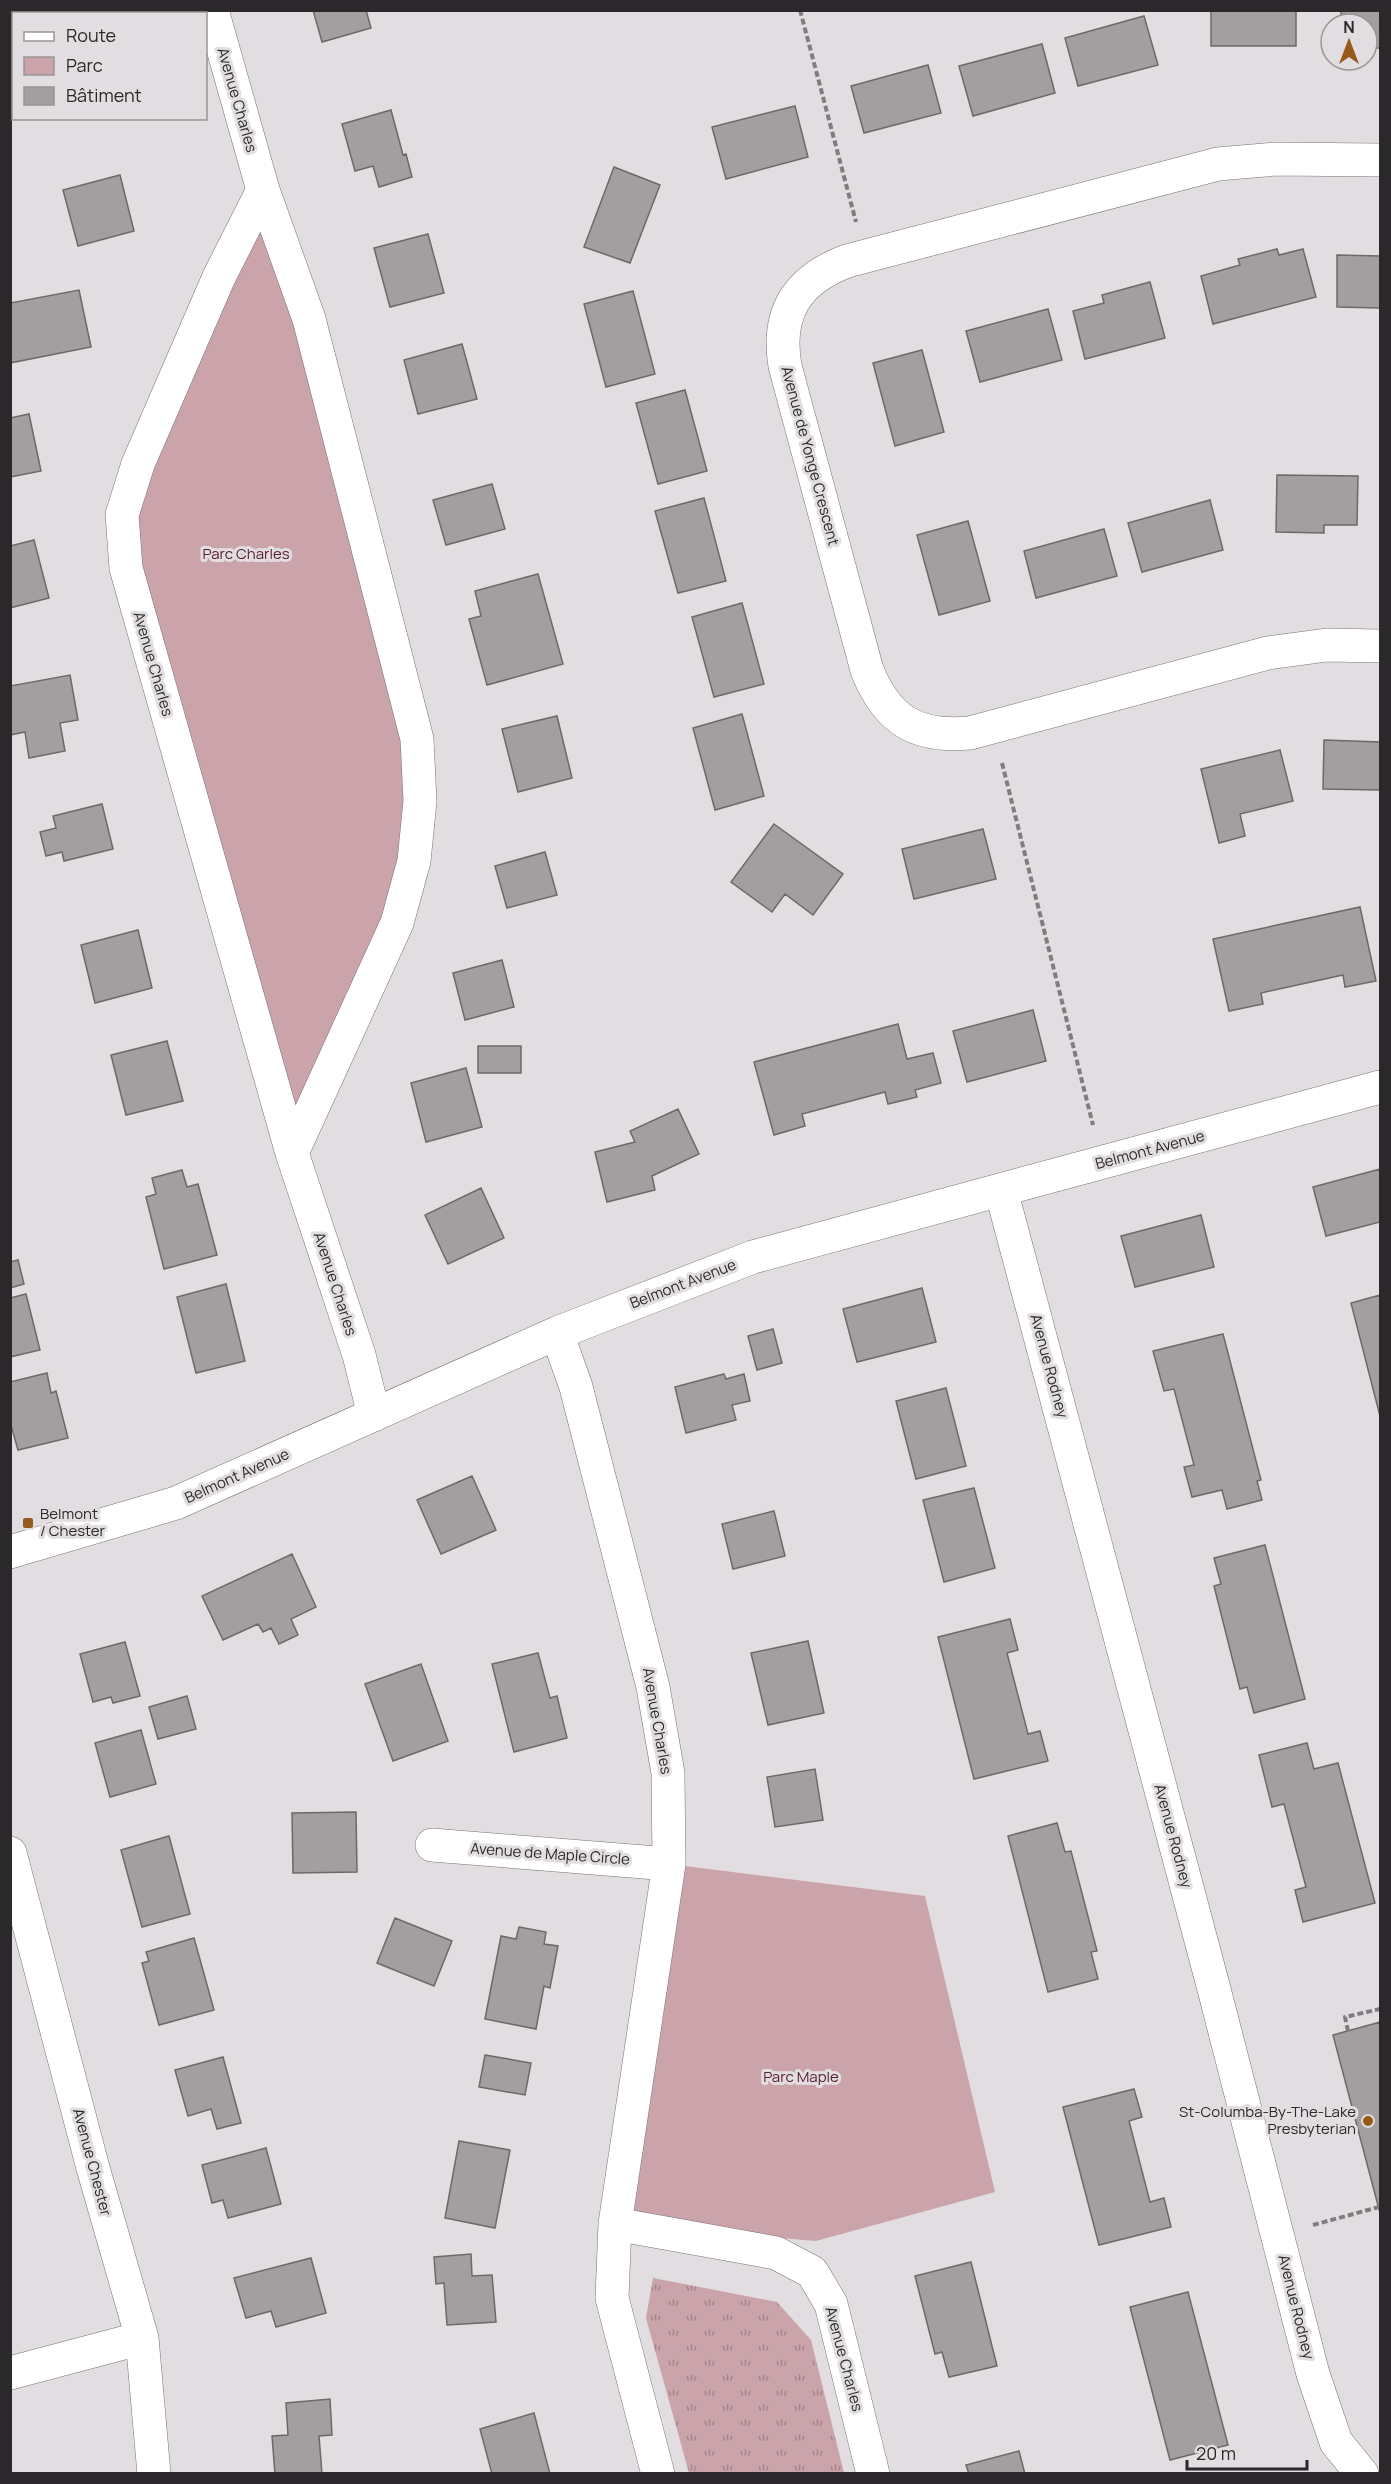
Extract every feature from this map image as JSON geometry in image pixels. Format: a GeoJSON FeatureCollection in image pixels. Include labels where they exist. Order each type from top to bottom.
{"type":"FeatureCollection","features":[{"type":"Feature","properties":{"kind":"street","name":"Avenue Charles"},"geometry":{"type":"LineString","coordinates":[[212,10],[263,190],[312,330],[417,739],[420,801],[414,861],[397,923],[292,1153]]}},
{"type":"Feature","properties":{"kind":"street","name":"Avenue de Yonge Crescent"},"geometry":{"type":"LineString","coordinates":[[1380,160],[1276,159],[1218,164],[847,261],[818,274],[797,294],[783,328],[782,344],[785,366],[867,670],[885,705],[898,718],[913,726],[930,733],[948,735],[970,733],[1268,653],[1327,645],[1380,645]]}},
{"type":"Feature","properties":{"kind":"street","name":"Avenue Charles"},"geometry":{"type":"LineString","coordinates":[[263,190],[214,288],[138,464],[123,515],[126,568],[292,1153],[358,1355],[374,1415]]}},
{"type":"Feature","properties":{"kind":"street","name":"Belmont Avenue"},"geometry":{"type":"LineString","coordinates":[[10,1552],[176,1503],[557,1333],[753,1257],[1380,1087]]}},
{"type":"Feature","properties":{"kind":"street","name":"Avenue Rodney"},"geometry":{"type":"LineString","coordinates":[[1001,1190],[1214,1989],[1313,2374],[1336,2442],[1362,2474]]}},
{"type":"Feature","properties":{"kind":"street","name":"Avenue Charles"},"geometry":{"type":"LineString","coordinates":[[557,1333],[576,1387],[653,1687],[668,1773],[669,1864],[615,2224],[612,2298],[658,2474]]}},
{"type":"Feature","properties":{"kind":"street","name":"Avenue de Maple Circle"},"geometry":{"type":"LineString","coordinates":[[432,1845],[669,1864]]}},
{"type":"Feature","properties":{"kind":"street","name":"Avenue Chester"},"geometry":{"type":"LineString","coordinates":[[10,1853],[93,2168],[142,2338],[154,2474]]}},
{"type":"Feature","properties":{"kind":"street","name":"Avenue Charles"},"geometry":{"type":"LineString","coordinates":[[615,2224],[776,2253],[812,2272],[831,2304],[873,2474]]}},
{"type":"Feature","properties":{"kind":"street"},"geometry":{"type":"LineString","coordinates":[[10,2373],[142,2338]]}},
{"type":"Feature","properties":{"kind":"path"},"geometry":{"type":"LineString","coordinates":[[801,10],[859,232]]}},
{"type":"Feature","properties":{"kind":"path"},"geometry":{"type":"LineString","coordinates":[[1002,762],[1093,1125]]}},
{"type":"Feature","properties":{"kind":"path"},"geometry":{"type":"LineString","coordinates":[[1348,2031],[1345,2018],[1380,2009]]}},
{"type":"Feature","properties":{"kind":"path"},"geometry":{"type":"LineString","coordinates":[[1305,2227],[1379,2207]]}},
{"type":"Feature","properties":{"kind":"green space","name":"Parc Charles"},"geometry":{"type":"Polygon","coordinates":[[[263,190],[417,739],[414,861],[292,1153],[126,568],[138,464],[263,190]]]}},
{"type":"Feature","properties":{"kind":"green space","name":"Parc Maple"},"geometry":{"type":"Polygon","coordinates":[[[669,1864],[925,1896],[995,2192],[816,2241],[615,2224],[669,1864]]]}},
{"type":"Feature","properties":{"kind":"green space"},"geometry":{"type":"Polygon","coordinates":[[[653,2278],[777,2302],[811,2340],[844,2473],[689,2473],[646,2318],[653,2278]]]}},
{"type":"Feature","properties":{"kind":"building"},"geometry":{"type":"Polygon","coordinates":[[[313,10],[366,10],[371,28],[322,42],[313,10]]]}},
{"type":"Feature","properties":{"kind":"building"},"geometry":{"type":"Polygon","coordinates":[[[1211,10],[1296,10],[1296,46],[1211,46],[1211,10]]]}},
{"type":"Feature","properties":{"kind":"building"},"geometry":{"type":"Polygon","coordinates":[[[1341,10],[1380,10],[1380,48],[1379,12],[1341,12],[1341,10]]]}},
{"type":"Feature","properties":{"kind":"building"},"geometry":{"type":"Polygon","coordinates":[[[1144,16],[1158,65],[1078,86],[1065,38],[1144,16]]]}},
{"type":"Feature","properties":{"kind":"building"},"geometry":{"type":"Polygon","coordinates":[[[1042,44],[1055,93],[973,116],[959,66],[1042,44]]]}},
{"type":"Feature","properties":{"kind":"building"},"geometry":{"type":"Polygon","coordinates":[[[12,64],[12,118],[10,118],[10,65],[12,64]]]}},
{"type":"Feature","properties":{"kind":"building"},"geometry":{"type":"Polygon","coordinates":[[[928,65],[941,113],[864,133],[851,86],[928,65]]]}},
{"type":"Feature","properties":{"kind":"building"},"geometry":{"type":"Polygon","coordinates":[[[795,106],[808,157],[726,179],[712,127],[795,106]]]}},
{"type":"Feature","properties":{"kind":"building"},"geometry":{"type":"Polygon","coordinates":[[[391,110],[403,155],[406,154],[412,177],[379,187],[373,166],[355,171],[342,124],[391,110]]]}},
{"type":"Feature","properties":{"kind":"building"},"geometry":{"type":"Polygon","coordinates":[[[614,167],[660,185],[630,263],[584,247],[614,167]]]}},
{"type":"Feature","properties":{"kind":"building"},"geometry":{"type":"Polygon","coordinates":[[[120,175],[134,231],[78,246],[63,190],[120,175]]]}},
{"type":"Feature","properties":{"kind":"building"},"geometry":{"type":"Polygon","coordinates":[[[428,234],[444,293],[390,307],[374,248],[428,234]]]}},
{"type":"Feature","properties":{"kind":"building"},"geometry":{"type":"Polygon","coordinates":[[[1277,249],[1279,255],[1303,249],[1316,297],[1213,324],[1201,276],[1240,265],[1238,259],[1277,249]]]}},
{"type":"Feature","properties":{"kind":"building"},"geometry":{"type":"Polygon","coordinates":[[[1337,255],[1380,256],[1380,308],[1337,307],[1337,255]]]}},
{"type":"Feature","properties":{"kind":"building"},"geometry":{"type":"Polygon","coordinates":[[[1150,282],[1165,338],[1085,359],[1073,311],[1104,303],[1102,295],[1150,282]]]}},
{"type":"Feature","properties":{"kind":"building"},"geometry":{"type":"Polygon","coordinates":[[[79,290],[91,347],[10,363],[10,303],[79,290]]]}},
{"type":"Feature","properties":{"kind":"building"},"geometry":{"type":"Polygon","coordinates":[[[633,291],[655,374],[606,387],[584,304],[633,291]]]}},
{"type":"Feature","properties":{"kind":"building"},"geometry":{"type":"Polygon","coordinates":[[[1048,309],[1062,360],[980,382],[966,331],[1048,309]]]}},
{"type":"Feature","properties":{"kind":"building"},"geometry":{"type":"Polygon","coordinates":[[[462,344],[477,399],[418,414],[404,360],[462,344]]]}},
{"type":"Feature","properties":{"kind":"building"},"geometry":{"type":"Polygon","coordinates":[[[922,350],[944,432],[895,446],[873,363],[922,350]]]}},
{"type":"Feature","properties":{"kind":"building"},"geometry":{"type":"Polygon","coordinates":[[[685,390],[707,471],[658,484],[636,403],[685,390]]]}},
{"type":"Feature","properties":{"kind":"building"},"geometry":{"type":"Polygon","coordinates":[[[29,414],[41,471],[10,477],[10,418],[29,414]]]}},
{"type":"Feature","properties":{"kind":"building"},"geometry":{"type":"Polygon","coordinates":[[[1277,475],[1358,476],[1357,525],[1324,525],[1324,533],[1276,532],[1277,475]]]}},
{"type":"Feature","properties":{"kind":"building"},"geometry":{"type":"Polygon","coordinates":[[[492,484],[505,529],[446,545],[433,500],[492,484]]]}},
{"type":"Feature","properties":{"kind":"building"},"geometry":{"type":"Polygon","coordinates":[[[704,498],[726,581],[678,593],[655,511],[704,498]]]}},
{"type":"Feature","properties":{"kind":"building"},"geometry":{"type":"Polygon","coordinates":[[[1210,500],[1223,550],[1142,572],[1128,523],[1210,500]]]}},
{"type":"Feature","properties":{"kind":"building"},"geometry":{"type":"Polygon","coordinates":[[[968,521],[990,601],[939,615],[917,535],[968,521]]]}},
{"type":"Feature","properties":{"kind":"building"},"geometry":{"type":"Polygon","coordinates":[[[1104,529],[1117,576],[1036,598],[1024,551],[1104,529]]]}},
{"type":"Feature","properties":{"kind":"building"},"geometry":{"type":"Polygon","coordinates":[[[34,540],[49,598],[10,608],[10,546],[34,540]]]}},
{"type":"Feature","properties":{"kind":"building"},"geometry":{"type":"Polygon","coordinates":[[[538,574],[563,664],[487,685],[469,619],[481,616],[475,591],[538,574]]]}},
{"type":"Feature","properties":{"kind":"building"},"geometry":{"type":"Polygon","coordinates":[[[742,603],[764,684],[714,697],[692,617],[742,603]]]}},
{"type":"Feature","properties":{"kind":"building"},"geometry":{"type":"Polygon","coordinates":[[[70,675],[78,720],[60,723],[65,751],[29,758],[25,732],[10,735],[10,686],[70,675]]]}},
{"type":"Feature","properties":{"kind":"building"},"geometry":{"type":"Polygon","coordinates":[[[742,714],[764,796],[715,810],[693,728],[742,714]]]}},
{"type":"Feature","properties":{"kind":"building"},"geometry":{"type":"Polygon","coordinates":[[[557,716],[572,778],[518,792],[502,729],[557,716]]]}},
{"type":"Feature","properties":{"kind":"building"},"geometry":{"type":"Polygon","coordinates":[[[1324,740],[1380,742],[1380,790],[1323,789],[1324,740]]]}},
{"type":"Feature","properties":{"kind":"building"},"geometry":{"type":"Polygon","coordinates":[[[1280,750],[1293,801],[1240,814],[1245,836],[1219,843],[1201,769],[1280,750]]]}},
{"type":"Feature","properties":{"kind":"building"},"geometry":{"type":"Polygon","coordinates":[[[102,804],[113,849],[64,861],[62,852],[46,856],[40,832],[56,828],[53,816],[102,804]]]}},
{"type":"Feature","properties":{"kind":"building"},"geometry":{"type":"Polygon","coordinates":[[[774,824],[843,874],[813,915],[785,894],[772,912],[731,882],[774,824]]]}},
{"type":"Feature","properties":{"kind":"building"},"geometry":{"type":"Polygon","coordinates":[[[983,829],[996,879],[914,899],[902,849],[983,829]]]}},
{"type":"Feature","properties":{"kind":"building"},"geometry":{"type":"Polygon","coordinates":[[[545,852],[557,895],[507,908],[495,866],[545,852]]]}},
{"type":"Feature","properties":{"kind":"building"},"geometry":{"type":"Polygon","coordinates":[[[1360,907],[1376,981],[1345,987],[1343,975],[1261,993],[1263,1004],[1229,1011],[1213,939],[1360,907]]]}},
{"type":"Feature","properties":{"kind":"building"},"geometry":{"type":"Polygon","coordinates":[[[138,930],[152,988],[95,1003],[81,945],[138,930]]]}},
{"type":"Feature","properties":{"kind":"building"},"geometry":{"type":"Polygon","coordinates":[[[502,960],[514,1007],[465,1020],[453,973],[502,960]]]}},
{"type":"Feature","properties":{"kind":"building"},"geometry":{"type":"Polygon","coordinates":[[[1033,1010],[1046,1061],[967,1082],[953,1031],[1033,1010]]]}},
{"type":"Feature","properties":{"kind":"building"},"geometry":{"type":"Polygon","coordinates":[[[898,1024],[907,1059],[933,1053],[941,1083],[915,1090],[917,1097],[888,1104],[885,1092],[802,1114],[805,1126],[774,1135],[754,1062],[898,1024]]]}},
{"type":"Feature","properties":{"kind":"building"},"geometry":{"type":"Polygon","coordinates":[[[167,1041],[183,1101],[126,1115],[111,1055],[167,1041]]]}},
{"type":"Feature","properties":{"kind":"building"},"geometry":{"type":"Polygon","coordinates":[[[478,1046],[521,1046],[521,1073],[478,1073],[478,1046]]]}},
{"type":"Feature","properties":{"kind":"building"},"geometry":{"type":"Polygon","coordinates":[[[466,1068],[482,1127],[426,1142],[411,1083],[466,1068]]]}},
{"type":"Feature","properties":{"kind":"building"},"geometry":{"type":"Polygon","coordinates":[[[678,1109],[699,1154],[652,1176],[655,1190],[607,1202],[595,1152],[635,1142],[630,1131],[678,1109]]]}},
{"type":"Feature","properties":{"kind":"building"},"geometry":{"type":"Polygon","coordinates":[[[1380,1169],[1380,1222],[1326,1236],[1313,1187],[1380,1169]]]}},
{"type":"Feature","properties":{"kind":"building"},"geometry":{"type":"Polygon","coordinates":[[[182,1170],[187,1187],[198,1184],[217,1255],[164,1269],[146,1197],[156,1194],[152,1178],[182,1170]]]}},
{"type":"Feature","properties":{"kind":"building"},"geometry":{"type":"Polygon","coordinates":[[[481,1188],[504,1238],[448,1264],[425,1215],[481,1188]]]}},
{"type":"Feature","properties":{"kind":"building"},"geometry":{"type":"Polygon","coordinates":[[[1201,1215],[1214,1267],[1135,1287],[1121,1236],[1201,1215]]]}},
{"type":"Feature","properties":{"kind":"building"},"geometry":{"type":"Polygon","coordinates":[[[18,1260],[24,1284],[10,1288],[10,1262],[18,1260]]]}},
{"type":"Feature","properties":{"kind":"building"},"geometry":{"type":"Polygon","coordinates":[[[226,1284],[245,1361],[196,1373],[177,1297],[226,1284]]]}},
{"type":"Feature","properties":{"kind":"building"},"geometry":{"type":"Polygon","coordinates":[[[922,1288],[936,1342],[857,1362],[843,1309],[922,1288]]]}},
{"type":"Feature","properties":{"kind":"building"},"geometry":{"type":"Polygon","coordinates":[[[26,1294],[40,1350],[10,1357],[10,1298],[26,1294]]]}},
{"type":"Feature","properties":{"kind":"building"},"geometry":{"type":"Polygon","coordinates":[[[1380,1295],[1380,1416],[1351,1303],[1380,1295]]]}},
{"type":"Feature","properties":{"kind":"building"},"geometry":{"type":"Polygon","coordinates":[[[773,1329],[782,1363],[757,1370],[748,1336],[773,1329]]]}},
{"type":"Feature","properties":{"kind":"building"},"geometry":{"type":"Polygon","coordinates":[[[1223,1334],[1261,1480],[1257,1481],[1262,1500],[1227,1509],[1222,1490],[1192,1497],[1184,1467],[1194,1465],[1174,1389],[1164,1391],[1153,1351],[1223,1334]]]}},
{"type":"Feature","properties":{"kind":"building"},"geometry":{"type":"Polygon","coordinates":[[[47,1373],[51,1393],[56,1391],[68,1438],[18,1450],[10,1422],[10,1382],[47,1373]]]}},
{"type":"Feature","properties":{"kind":"building"},"geometry":{"type":"Polygon","coordinates":[[[724,1374],[726,1379],[744,1374],[750,1401],[732,1405],[736,1420],[686,1433],[675,1387],[724,1374]]]}},
{"type":"Feature","properties":{"kind":"building"},"geometry":{"type":"Polygon","coordinates":[[[946,1388],[966,1466],[916,1479],[896,1401],[946,1388]]]}},
{"type":"Feature","properties":{"kind":"building"},"geometry":{"type":"Polygon","coordinates":[[[472,1476],[496,1530],[441,1554],[417,1500],[472,1476]]]}},
{"type":"Feature","properties":{"kind":"building"},"geometry":{"type":"Polygon","coordinates":[[[974,1488],[995,1568],[944,1582],[923,1500],[974,1488]]]}},
{"type":"Feature","properties":{"kind":"building"},"geometry":{"type":"Polygon","coordinates":[[[774,1511],[785,1556],[733,1569],[722,1524],[774,1511]]]}},
{"type":"Feature","properties":{"kind":"building"},"geometry":{"type":"Polygon","coordinates":[[[1265,1545],[1305,1699],[1254,1713],[1247,1687],[1240,1689],[1214,1586],[1221,1584],[1214,1558],[1265,1545]]]}},
{"type":"Feature","properties":{"kind":"building"},"geometry":{"type":"Polygon","coordinates":[[[292,1554],[316,1607],[291,1619],[298,1635],[279,1644],[271,1628],[263,1632],[258,1624],[223,1640],[202,1596],[292,1554]]]}},
{"type":"Feature","properties":{"kind":"building"},"geometry":{"type":"Polygon","coordinates":[[[1010,1619],[1018,1650],[1007,1653],[1028,1734],[1040,1731],[1048,1761],[974,1779],[938,1637],[1010,1619]]]}},
{"type":"Feature","properties":{"kind":"building"},"geometry":{"type":"Polygon","coordinates":[[[808,1641],[824,1713],[768,1725],[751,1653],[808,1641]]]}},
{"type":"Feature","properties":{"kind":"building"},"geometry":{"type":"Polygon","coordinates":[[[125,1642],[140,1696],[113,1703],[111,1697],[93,1702],[80,1654],[125,1642]]]}},
{"type":"Feature","properties":{"kind":"building"},"geometry":{"type":"Polygon","coordinates":[[[538,1653],[550,1698],[557,1696],[567,1738],[514,1752],[492,1664],[538,1653]]]}},
{"type":"Feature","properties":{"kind":"building"},"geometry":{"type":"Polygon","coordinates":[[[421,1664],[448,1741],[393,1761],[365,1684],[421,1664]]]}},
{"type":"Feature","properties":{"kind":"building"},"geometry":{"type":"Polygon","coordinates":[[[187,1696],[196,1729],[158,1739],[149,1707],[187,1696]]]}},
{"type":"Feature","properties":{"kind":"building"},"geometry":{"type":"Polygon","coordinates":[[[141,1730],[156,1784],[110,1797],[95,1743],[141,1730]]]}},
{"type":"Feature","properties":{"kind":"building"},"geometry":{"type":"Polygon","coordinates":[[[1307,1743],[1314,1769],[1338,1763],[1375,1903],[1303,1922],[1295,1890],[1306,1887],[1284,1804],[1272,1807],[1259,1755],[1307,1743]]]}},
{"type":"Feature","properties":{"kind":"building"},"geometry":{"type":"Polygon","coordinates":[[[815,1769],[823,1820],[775,1827],[767,1777],[815,1769]]]}},
{"type":"Feature","properties":{"kind":"building"},"geometry":{"type":"Polygon","coordinates":[[[356,1812],[357,1872],[293,1873],[292,1813],[356,1812]]]}},
{"type":"Feature","properties":{"kind":"building"},"geometry":{"type":"Polygon","coordinates":[[[1057,1823],[1065,1852],[1071,1851],[1097,1951],[1091,1952],[1098,1979],[1048,1992],[1008,1836],[1057,1823]]]}},
{"type":"Feature","properties":{"kind":"building"},"geometry":{"type":"Polygon","coordinates":[[[169,1836],[190,1914],[142,1927],[121,1850],[169,1836]]]}},
{"type":"Feature","properties":{"kind":"building"},"geometry":{"type":"Polygon","coordinates":[[[395,1918],[452,1941],[434,1986],[377,1963],[395,1918]]]}},
{"type":"Feature","properties":{"kind":"building"},"geometry":{"type":"Polygon","coordinates":[[[519,1927],[546,1932],[544,1944],[558,1946],[550,1988],[544,1986],[536,2029],[485,2019],[501,1936],[516,1939],[519,1927]]]}},
{"type":"Feature","properties":{"kind":"building"},"geometry":{"type":"Polygon","coordinates":[[[194,1938],[214,2010],[159,2025],[142,1963],[149,1961],[146,1952],[194,1938]]]}},
{"type":"Feature","properties":{"kind":"building","name":"St-Columba-By-The-Lake Presbyterian"},"geometry":{"type":"Polygon","coordinates":[[[1380,2022],[1380,2213],[1333,2035],[1380,2022]]]}},
{"type":"Feature","properties":{"kind":"building"},"geometry":{"type":"Polygon","coordinates":[[[485,2055],[531,2063],[525,2095],[479,2087],[485,2055]]]}},
{"type":"Feature","properties":{"kind":"building"},"geometry":{"type":"Polygon","coordinates":[[[223,2057],[241,2123],[217,2129],[211,2109],[188,2116],[175,2070],[223,2057]]]}},
{"type":"Feature","properties":{"kind":"building"},"geometry":{"type":"Polygon","coordinates":[[[1134,2089],[1142,2117],[1129,2121],[1150,2202],[1164,2198],[1171,2227],[1099,2245],[1063,2107],[1134,2089]]]}},
{"type":"Feature","properties":{"kind":"building"},"geometry":{"type":"Polygon","coordinates":[[[459,2141],[510,2150],[495,2228],[445,2218],[459,2141]]]}},
{"type":"Feature","properties":{"kind":"building"},"geometry":{"type":"Polygon","coordinates":[[[266,2148],[281,2204],[228,2218],[223,2200],[212,2203],[202,2165],[266,2148]]]}},
{"type":"Feature","properties":{"kind":"building"},"geometry":{"type":"Polygon","coordinates":[[[471,2254],[472,2276],[492,2275],[496,2322],[447,2325],[444,2283],[436,2284],[434,2257],[471,2254]]]}},
{"type":"Feature","properties":{"kind":"building"},"geometry":{"type":"Polygon","coordinates":[[[311,2258],[326,2313],[276,2327],[271,2311],[246,2318],[234,2278],[311,2258]]]}},
{"type":"Feature","properties":{"kind":"building"},"geometry":{"type":"Polygon","coordinates":[[[971,2262],[997,2366],[949,2377],[942,2352],[935,2354],[915,2276],[971,2262]]]}},
{"type":"Feature","properties":{"kind":"building"},"geometry":{"type":"Polygon","coordinates":[[[1188,2292],[1228,2445],[1170,2460],[1130,2307],[1188,2292]]]}},
{"type":"Feature","properties":{"kind":"building"},"geometry":{"type":"Polygon","coordinates":[[[330,2399],[332,2435],[319,2436],[322,2474],[275,2474],[272,2436],[288,2435],[286,2403],[330,2399]]]}},
{"type":"Feature","properties":{"kind":"building"},"geometry":{"type":"Polygon","coordinates":[[[534,2413],[550,2474],[492,2474],[480,2429],[534,2413]]]}},
{"type":"Feature","properties":{"kind":"building"},"geometry":{"type":"Polygon","coordinates":[[[1019,2451],[1025,2474],[969,2474],[966,2465],[1019,2451]]]}},
{"type":"Feature","properties":{"kind":"place","name":"Belmont / Chester"},"geometry":{"type":"Point","coordinates":[28,1523]}},
{"type":"Feature","properties":{"kind":"place","name":"St-Columba-By-The-Lake Presbyterian"},"geometry":{"type":"Point","coordinates":[1368,2121]}}]}
